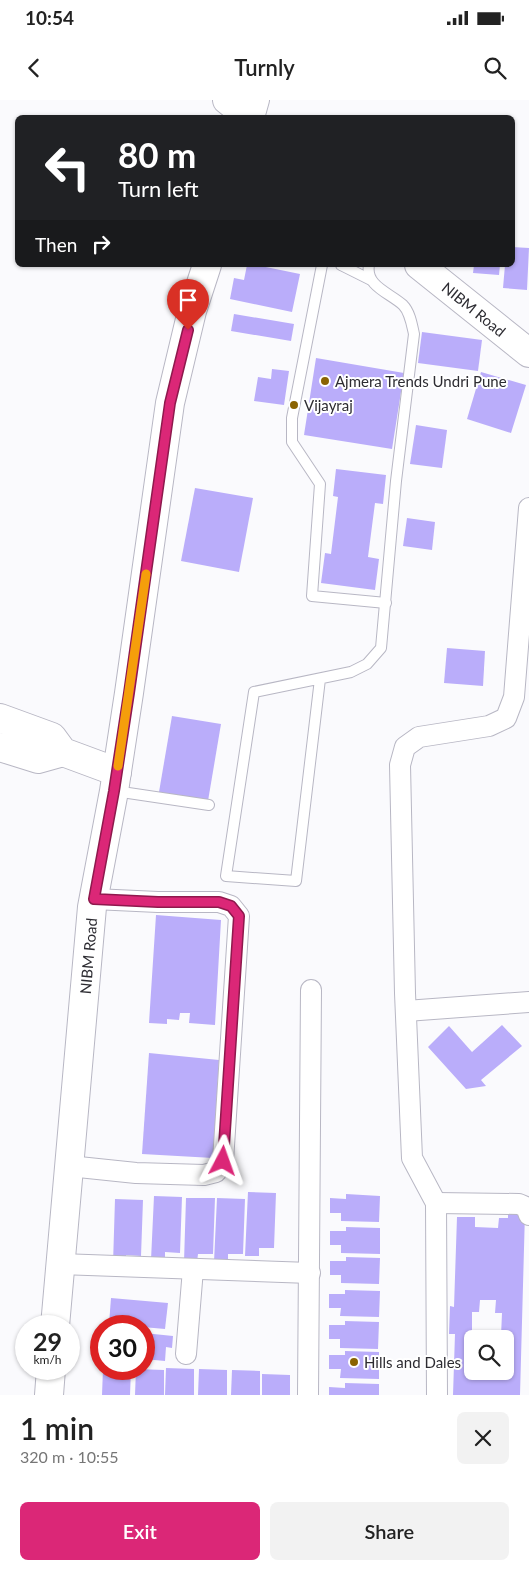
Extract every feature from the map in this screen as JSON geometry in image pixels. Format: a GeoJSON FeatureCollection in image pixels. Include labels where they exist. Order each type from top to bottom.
{"type":"FeatureCollection","features":[{"type":"Feature","properties":{"kind":"main road"},"geometry":{"type":"LineString","coordinates":[[226,100],[245,115]]}},
{"type":"Feature","properties":{"kind":"main road","name":"NIBM Road"},"geometry":{"type":"LineString","coordinates":[[56,1315],[94,899],[115,782],[170,403],[192,311],[206,267]]}},
{"type":"Feature","properties":{"kind":"main road","name":"NIBM Road"},"geometry":{"type":"LineString","coordinates":[[422,267],[529,353]]}},
{"type":"Feature","properties":{"kind":"main road"},"geometry":{"type":"LineString","coordinates":[[0,718],[52,736],[63,752],[115,782]]}},
{"type":"Feature","properties":{"kind":"main road"},"geometry":{"type":"LineString","coordinates":[[0,747],[38,759],[63,752]]}},
{"type":"Feature","properties":{"kind":"main road"},"geometry":{"type":"LineString","coordinates":[[49,1395],[50,1380]]}},
{"type":"Feature","properties":{"kind":"street"},"geometry":{"type":"LineString","coordinates":[[255,115],[259,100]]}},
{"type":"Feature","properties":{"kind":"street"},"geometry":{"type":"LineString","coordinates":[[437,1395],[436,1203],[412,1158],[406,1011],[400,765],[404,747],[419,737],[489,726],[506,718],[514,697],[529,508]]}},
{"type":"Feature","properties":{"kind":"street"},"geometry":{"type":"LineString","coordinates":[[69,1166],[136,1173],[204,1175],[216,1172],[223,1161],[239,916],[231,906],[219,902],[94,899]]}},
{"type":"Feature","properties":{"kind":"street"},"geometry":{"type":"LineString","coordinates":[[308,1395],[312,990]]}},
{"type":"Feature","properties":{"kind":"street"},"geometry":{"type":"LineString","coordinates":[[406,1011],[529,1002]]}},
{"type":"Feature","properties":{"kind":"street"},"geometry":{"type":"LineString","coordinates":[[436,1203],[519,1204],[526,1207],[529,1214]]}},
{"type":"Feature","properties":{"kind":"street"},"geometry":{"type":"LineString","coordinates":[[60,1264],[310,1273]]}},
{"type":"Feature","properties":{"kind":"street"},"geometry":{"type":"LineString","coordinates":[[186,1354],[193,1270]]}},
{"type":"Feature","properties":{"kind":"lane"},"geometry":{"type":"LineString","coordinates":[[322,267],[292,418],[292,442],[320,484],[312,596],[386,603]]}},
{"type":"Feature","properties":{"kind":"lane"},"geometry":{"type":"LineString","coordinates":[[320,679],[296,881],[226,876],[254,692],[351,672],[367,664],[381,648],[396,481],[414,334],[404,306],[371,280],[345,267]]}},
{"type":"Feature","properties":{"kind":"lane"},"geometry":{"type":"LineString","coordinates":[[368,267],[371,280]]}},
{"type":"Feature","properties":{"kind":"lane"},"geometry":{"type":"LineString","coordinates":[[115,782],[208,805]]}},
{"type":"Feature","properties":{"kind":"building"},"geometry":{"type":"Polygon","coordinates":[[[515,247],[529,248],[527,290],[503,288],[505,267],[515,267],[515,247]]]}},
{"type":"Feature","properties":{"kind":"building"},"geometry":{"type":"Polygon","coordinates":[[[247,267],[266,267],[300,274],[292,312],[230,299],[234,278],[244,280],[247,267]]]}},
{"type":"Feature","properties":{"kind":"building"},"geometry":{"type":"Polygon","coordinates":[[[474,267],[500,267],[499,275],[473,273],[474,267]]]}},
{"type":"Feature","properties":{"kind":"building"},"geometry":{"type":"Polygon","coordinates":[[[234,314],[294,324],[291,341],[231,331],[234,314]]]}},
{"type":"Feature","properties":{"kind":"building"},"geometry":{"type":"Polygon","coordinates":[[[422,332],[482,340],[478,371],[418,363],[422,332]]]}},
{"type":"Feature","properties":{"kind":"building"},"geometry":{"type":"Polygon","coordinates":[[[316,358],[404,373],[392,449],[304,435],[316,358]]]}},
{"type":"Feature","properties":{"kind":"building"},"geometry":{"type":"Polygon","coordinates":[[[272,369],[289,371],[284,405],[254,401],[258,377],[271,379],[272,369]]]}},
{"type":"Feature","properties":{"kind":"building"},"geometry":{"type":"Polygon","coordinates":[[[481,372],[526,385],[511,433],[467,419],[481,372]]]}},
{"type":"Feature","properties":{"kind":"building"},"geometry":{"type":"Polygon","coordinates":[[[416,425],[447,430],[442,468],[410,464],[416,425]]]}},
{"type":"Feature","properties":{"kind":"building"},"geometry":{"type":"Polygon","coordinates":[[[336,469],[386,475],[383,504],[375,503],[368,557],[379,559],[375,590],[321,583],[325,553],[331,554],[338,497],[333,496],[336,469]]]}},
{"type":"Feature","properties":{"kind":"building"},"geometry":{"type":"Polygon","coordinates":[[[195,488],[253,498],[239,572],[181,561],[195,488]]]}},
{"type":"Feature","properties":{"kind":"building"},"geometry":{"type":"Polygon","coordinates":[[[407,518],[435,522],[432,550],[403,546],[407,518]]]}},
{"type":"Feature","properties":{"kind":"building"},"geometry":{"type":"Polygon","coordinates":[[[447,648],[485,651],[483,686],[444,683],[447,648]]]}},
{"type":"Feature","properties":{"kind":"building"},"geometry":{"type":"Polygon","coordinates":[[[172,716],[221,724],[208,801],[159,792],[172,716]]]}},
{"type":"Feature","properties":{"kind":"building"},"geometry":{"type":"Polygon","coordinates":[[[156,915],[221,920],[215,1025],[189,1023],[190,1013],[180,1013],[179,1020],[167,1019],[167,1024],[149,1023],[156,915]]]}},
{"type":"Feature","properties":{"kind":"building"},"geometry":{"type":"Polygon","coordinates":[[[502,1025],[522,1046],[481,1080],[486,1086],[466,1089],[428,1047],[449,1026],[472,1052],[502,1025]]]}},
{"type":"Feature","properties":{"kind":"building"},"geometry":{"type":"Polygon","coordinates":[[[149,1053],[219,1060],[213,1158],[142,1154],[149,1053]]]}},
{"type":"Feature","properties":{"kind":"building"},"geometry":{"type":"Polygon","coordinates":[[[248,1192],[276,1193],[274,1248],[259,1248],[259,1256],[245,1256],[248,1192]]]}},
{"type":"Feature","properties":{"kind":"building"},"geometry":{"type":"Polygon","coordinates":[[[346,1194],[380,1196],[379,1222],[341,1221],[341,1213],[330,1213],[330,1198],[346,1199],[346,1194]]]}},
{"type":"Feature","properties":{"kind":"building"},"geometry":{"type":"Polygon","coordinates":[[[154,1196],[182,1197],[180,1253],[165,1252],[165,1261],[151,1260],[154,1196]]]}},
{"type":"Feature","properties":{"kind":"building"},"geometry":{"type":"Polygon","coordinates":[[[186,1198],[215,1198],[213,1254],[198,1254],[197,1262],[184,1262],[186,1198]]]}},
{"type":"Feature","properties":{"kind":"building"},"geometry":{"type":"Polygon","coordinates":[[[217,1198],[245,1199],[243,1254],[228,1254],[228,1263],[214,1262],[217,1198]]]}},
{"type":"Feature","properties":{"kind":"building"},"geometry":{"type":"Polygon","coordinates":[[[115,1199],[143,1200],[141,1256],[126,1255],[126,1264],[113,1264],[115,1199]]]}},
{"type":"Feature","properties":{"kind":"building"},"geometry":{"type":"Polygon","coordinates":[[[508,1212],[525,1212],[520,1395],[453,1395],[455,1334],[449,1334],[450,1306],[454,1307],[457,1217],[475,1217],[475,1227],[498,1228],[499,1218],[508,1218],[508,1212]]]}},
{"type":"Feature","properties":{"kind":"building"},"geometry":{"type":"Polygon","coordinates":[[[346,1227],[380,1228],[380,1254],[341,1253],[341,1245],[330,1245],[330,1231],[346,1231],[346,1227]]]}},
{"type":"Feature","properties":{"kind":"building"},"geometry":{"type":"Polygon","coordinates":[[[346,1257],[380,1258],[379,1284],[341,1283],[341,1275],[330,1275],[330,1261],[346,1261],[346,1257]]]}},
{"type":"Feature","properties":{"kind":"building"},"geometry":{"type":"Polygon","coordinates":[[[345,1290],[380,1291],[379,1317],[340,1316],[341,1308],[329,1308],[329,1294],[345,1294],[345,1290]]]}},
{"type":"Feature","properties":{"kind":"building"},"geometry":{"type":"Polygon","coordinates":[[[111,1298],[168,1303],[165,1329],[155,1328],[155,1315],[110,1315],[111,1298]]]}},
{"type":"Feature","properties":{"kind":"building"},"geometry":{"type":"Polygon","coordinates":[[[345,1321],[379,1322],[378,1349],[340,1348],[340,1339],[329,1339],[329,1325],[345,1325],[345,1321]]]}},
{"type":"Feature","properties":{"kind":"building"},"geometry":{"type":"Polygon","coordinates":[[[155,1334],[173,1336],[172,1348],[166,1347],[165,1361],[155,1360],[155,1334]]]}},
{"type":"Feature","properties":{"kind":"building","name":"Hills and Dales"},"geometry":{"type":"Polygon","coordinates":[[[345,1351],[379,1352],[379,1379],[340,1378],[341,1369],[329,1369],[329,1355],[345,1355],[345,1351]]]}},
{"type":"Feature","properties":{"kind":"building"},"geometry":{"type":"Polygon","coordinates":[[[166,1368],[194,1369],[194,1395],[165,1395],[166,1368]]]}},
{"type":"Feature","properties":{"kind":"building"},"geometry":{"type":"Polygon","coordinates":[[[199,1369],[227,1370],[227,1395],[198,1395],[199,1369]]]}},
{"type":"Feature","properties":{"kind":"building"},"geometry":{"type":"Polygon","coordinates":[[[155,1370],[164,1370],[164,1395],[135,1395],[136,1380],[155,1380],[155,1370]]]}},
{"type":"Feature","properties":{"kind":"building"},"geometry":{"type":"Polygon","coordinates":[[[232,1370],[260,1371],[260,1395],[231,1395],[232,1370]]]}},
{"type":"Feature","properties":{"kind":"building"},"geometry":{"type":"Polygon","coordinates":[[[262,1374],[290,1375],[290,1395],[262,1395],[262,1374]]]}},
{"type":"Feature","properties":{"kind":"building"},"geometry":{"type":"Polygon","coordinates":[[[103,1380],[131,1380],[130,1395],[102,1395],[103,1380]]]}},
{"type":"Feature","properties":{"kind":"building"},"geometry":{"type":"Polygon","coordinates":[[[345,1383],[379,1384],[379,1395],[329,1395],[329,1387],[345,1388],[345,1383]]]}},
{"type":"Feature","properties":{"kind":"slow traffic"},"geometry":{"type":"LineString","coordinates":[[118,766],[146,574]]}},
{"type":"Feature","properties":{"kind":"place","name":"Ajmera Trends Undri Pune"},"geometry":{"type":"Point","coordinates":[325,381]}},
{"type":"Feature","properties":{"kind":"place","name":"Vijayraj"},"geometry":{"type":"Point","coordinates":[294,405]}},
{"type":"Feature","properties":{"kind":"place","name":"Hills and Dales"},"geometry":{"type":"Point","coordinates":[354,1362]}},
{"type":"Feature","properties":{"kind":"route"},"geometry":{"type":"LineString","coordinates":[[188,330],[170,403],[114,791],[94,899],[219,902],[231,906],[239,916],[223,1161]]}}]}
